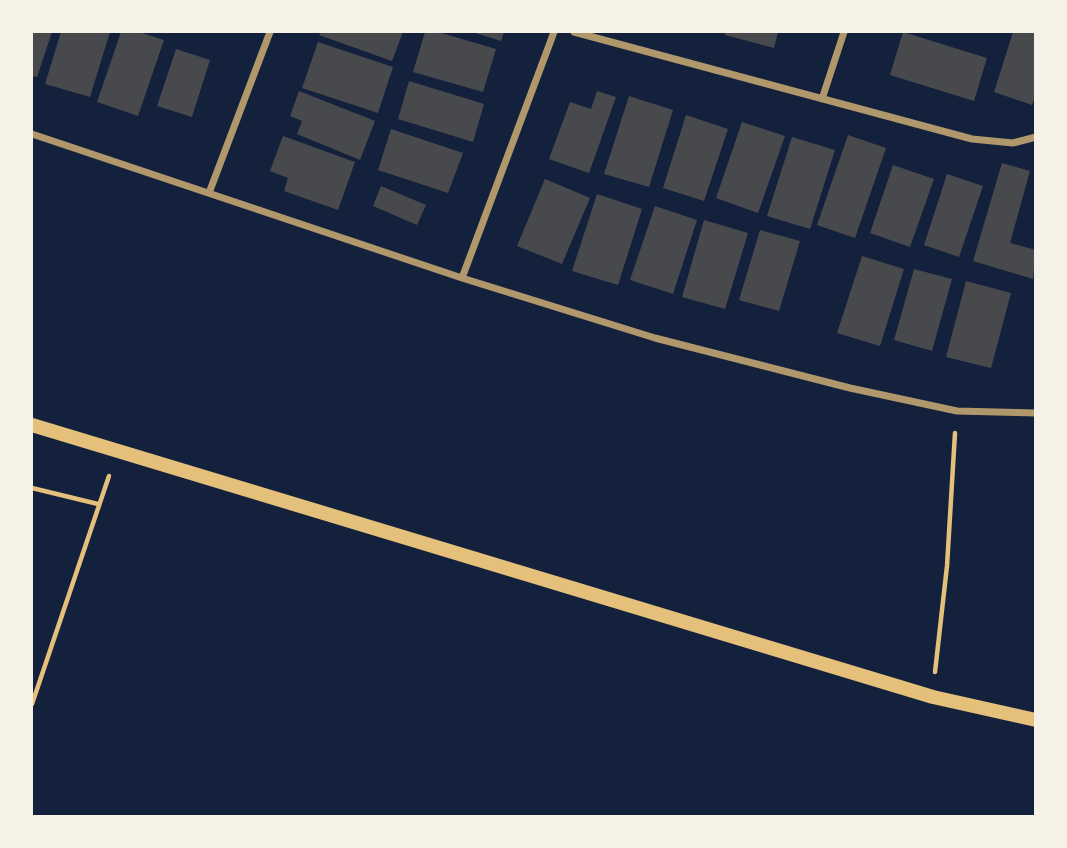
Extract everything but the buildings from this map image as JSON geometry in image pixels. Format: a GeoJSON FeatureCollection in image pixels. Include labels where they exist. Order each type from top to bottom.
{"type":"FeatureCollection","features":[{"type":"Feature","properties":{"kind":"main road"},"geometry":{"type":"LineString","coordinates":[[32,425],[933,697],[1035,720]]}},
{"type":"Feature","properties":{"kind":"street"},"geometry":{"type":"LineString","coordinates":[[209,193],[270,32]]}},
{"type":"Feature","properties":{"kind":"street"},"geometry":{"type":"LineString","coordinates":[[463,278],[554,32]]}},
{"type":"Feature","properties":{"kind":"street"},"geometry":{"type":"LineString","coordinates":[[574,32],[972,139],[1013,143],[1035,137]]}},
{"type":"Feature","properties":{"kind":"street"},"geometry":{"type":"LineString","coordinates":[[822,99],[844,32]]}},
{"type":"Feature","properties":{"kind":"street"},"geometry":{"type":"LineString","coordinates":[[32,134],[463,278],[656,338],[850,388],[957,411],[1035,412]]}},
{"type":"Feature","properties":{"kind":"path"},"geometry":{"type":"LineString","coordinates":[[933,697],[947,566],[957,411]]}},
{"type":"Feature","properties":{"kind":"path"},"geometry":{"type":"LineString","coordinates":[[32,704],[98,504],[118,453]]}},
{"type":"Feature","properties":{"kind":"path"},"geometry":{"type":"LineString","coordinates":[[32,488],[98,504]]}}]}
